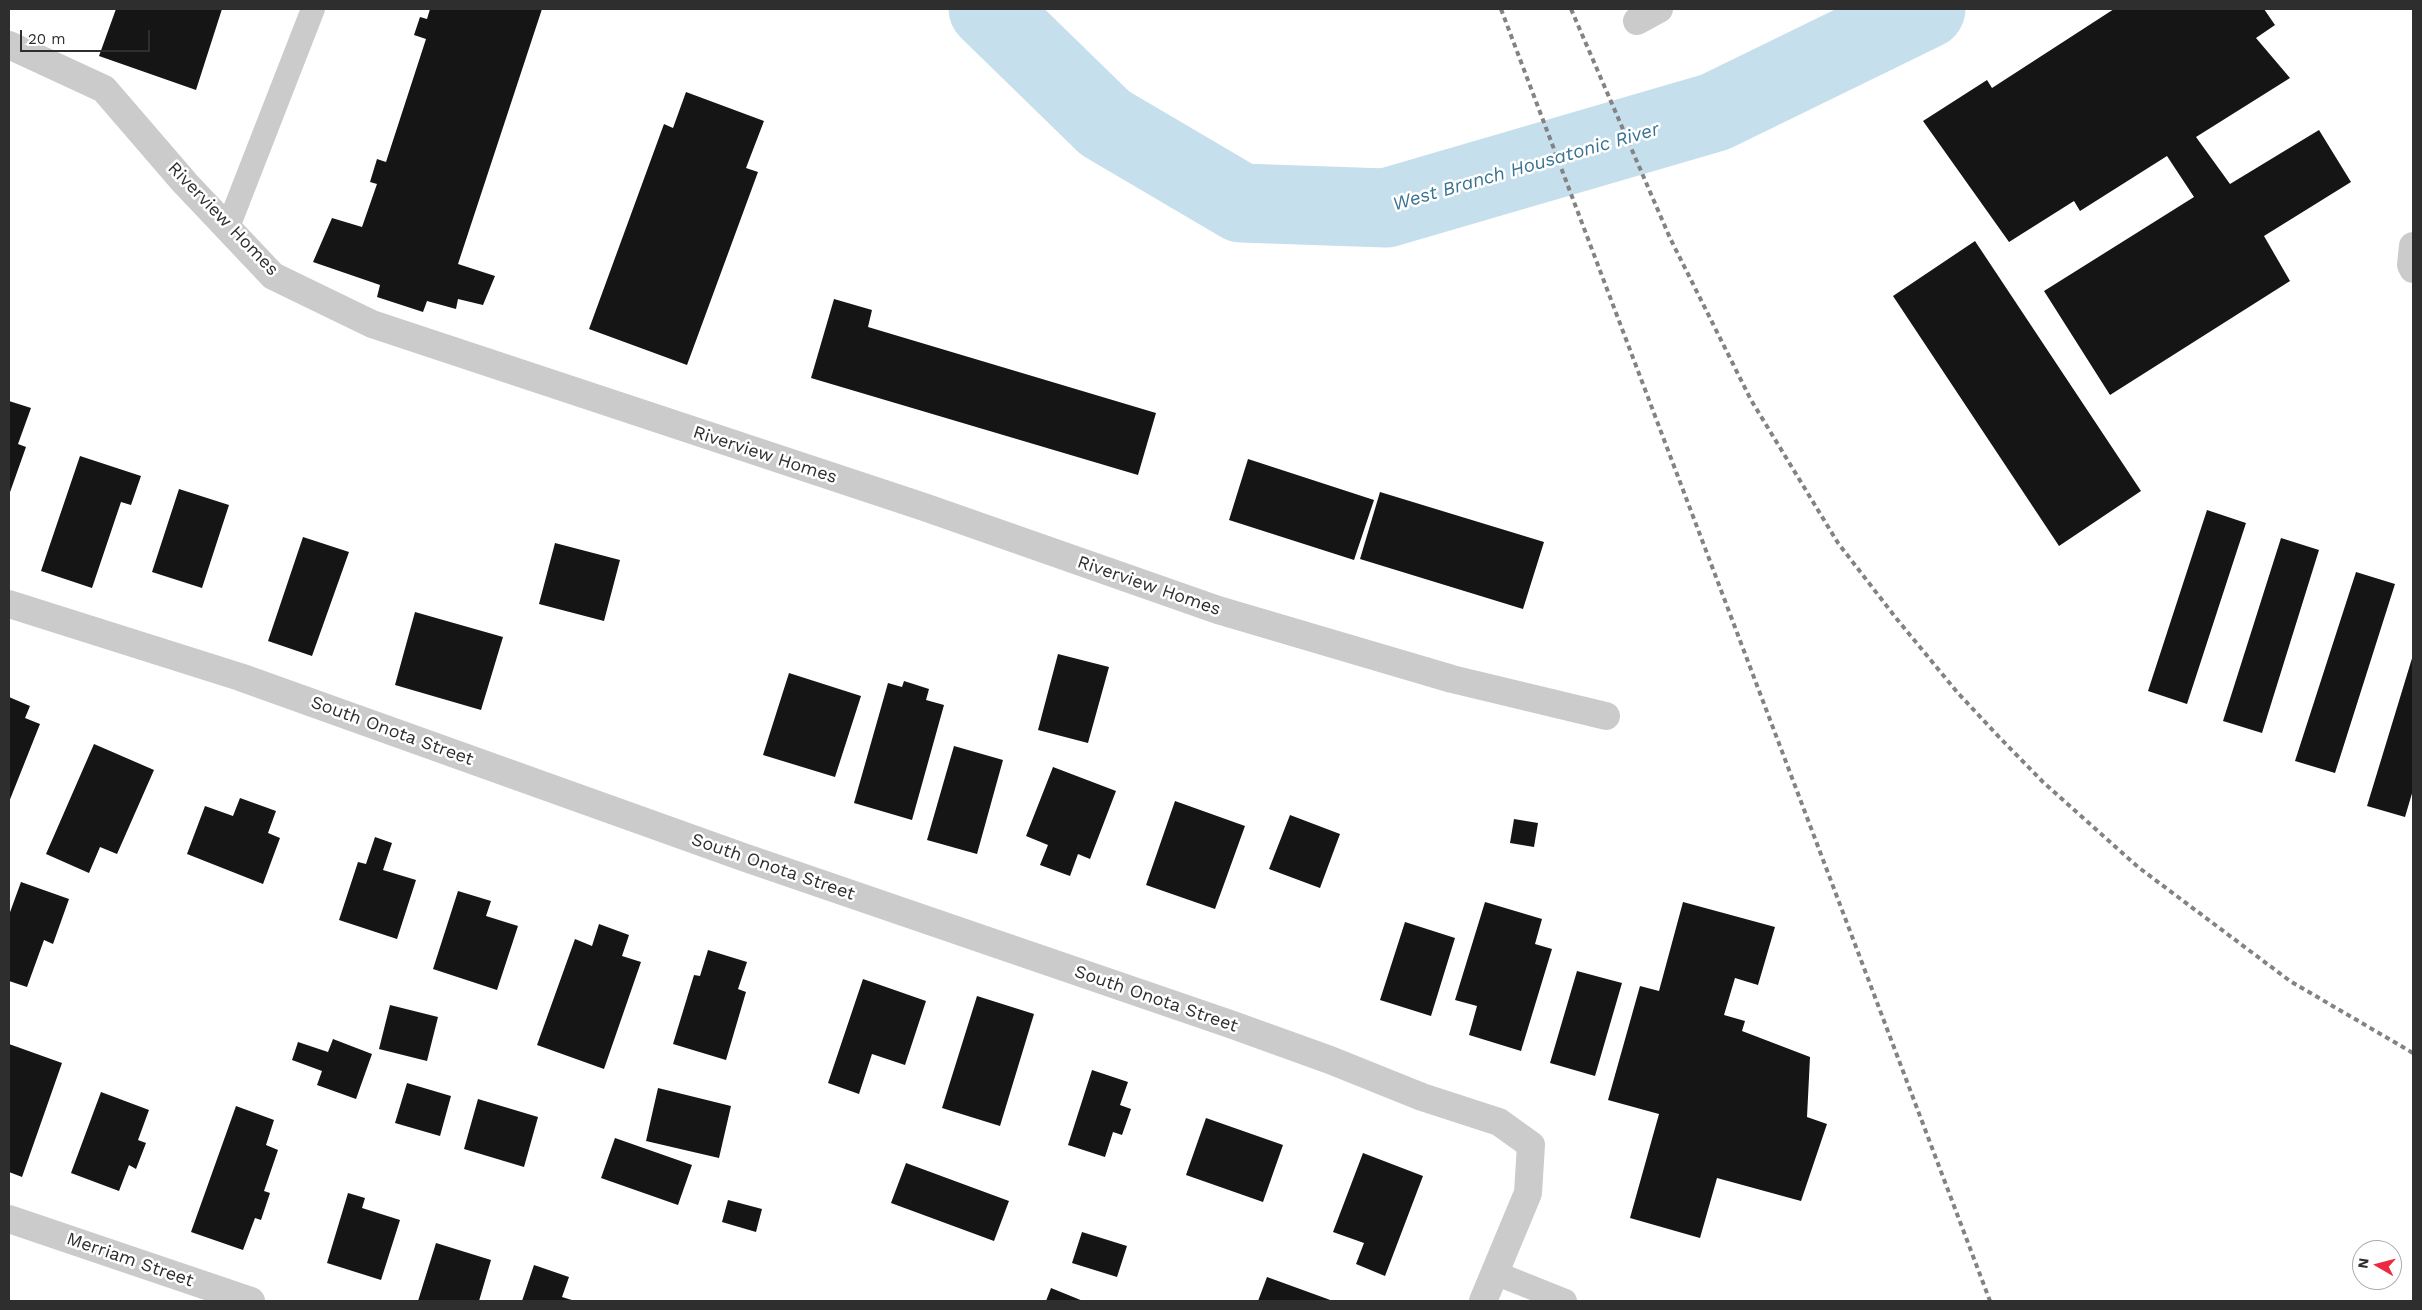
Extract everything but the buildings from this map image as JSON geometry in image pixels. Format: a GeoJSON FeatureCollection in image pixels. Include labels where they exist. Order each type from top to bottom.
{"type":"FeatureCollection","features":[{"type":"Feature","properties":{"kind":"street","name":"Riverview Homes"},"geometry":{"type":"LineString","coordinates":[[9,45],[104,89],[185,183],[273,276],[372,324],[924,507],[1218,610],[1452,679],[1606,716]]}},
{"type":"Feature","properties":{"kind":"street"},"geometry":{"type":"LineString","coordinates":[[2413,246],[2411,265],[2413,268]]}},
{"type":"Feature","properties":{"kind":"street","name":"South Onota Street"},"geometry":{"type":"LineString","coordinates":[[9,604],[240,677],[734,853],[1230,1024],[1330,1060],[1422,1097],[1499,1122],[1531,1145],[1528,1193],[1494,1273]]}},
{"type":"Feature","properties":{"kind":"street","name":"Merriam Street"},"geometry":{"type":"LineString","coordinates":[[9,1219],[251,1301]]}},
{"type":"Feature","properties":{"kind":"street"},"geometry":{"type":"LineString","coordinates":[[1483,1301],[1494,1273]]}},
{"type":"Feature","properties":{"kind":"lane"},"geometry":{"type":"LineString","coordinates":[[228,227],[313,9]]}},
{"type":"Feature","properties":{"kind":"lane"},"geometry":{"type":"LineString","coordinates":[[1494,1273],[1565,1301]]}},
{"type":"Feature","properties":{"kind":"waterway","name":"West Branch Housatonic River"},"geometry":{"type":"LineString","coordinates":[[988,9],[1105,123],[1241,203],[1386,208],[1715,112],[1926,9]]}},
{"type":"Feature","properties":{"kind":"railway"},"geometry":{"type":"LineString","coordinates":[[1501,9],[1990,1301]]}},
{"type":"Feature","properties":{"kind":"railway"},"geometry":{"type":"LineString","coordinates":[[1571,9],[1670,238],[1751,400],[1838,543],[1896,618],[1957,692],[2000,738],[2043,782],[2138,867],[2290,981],[2413,1053]]}}]}
